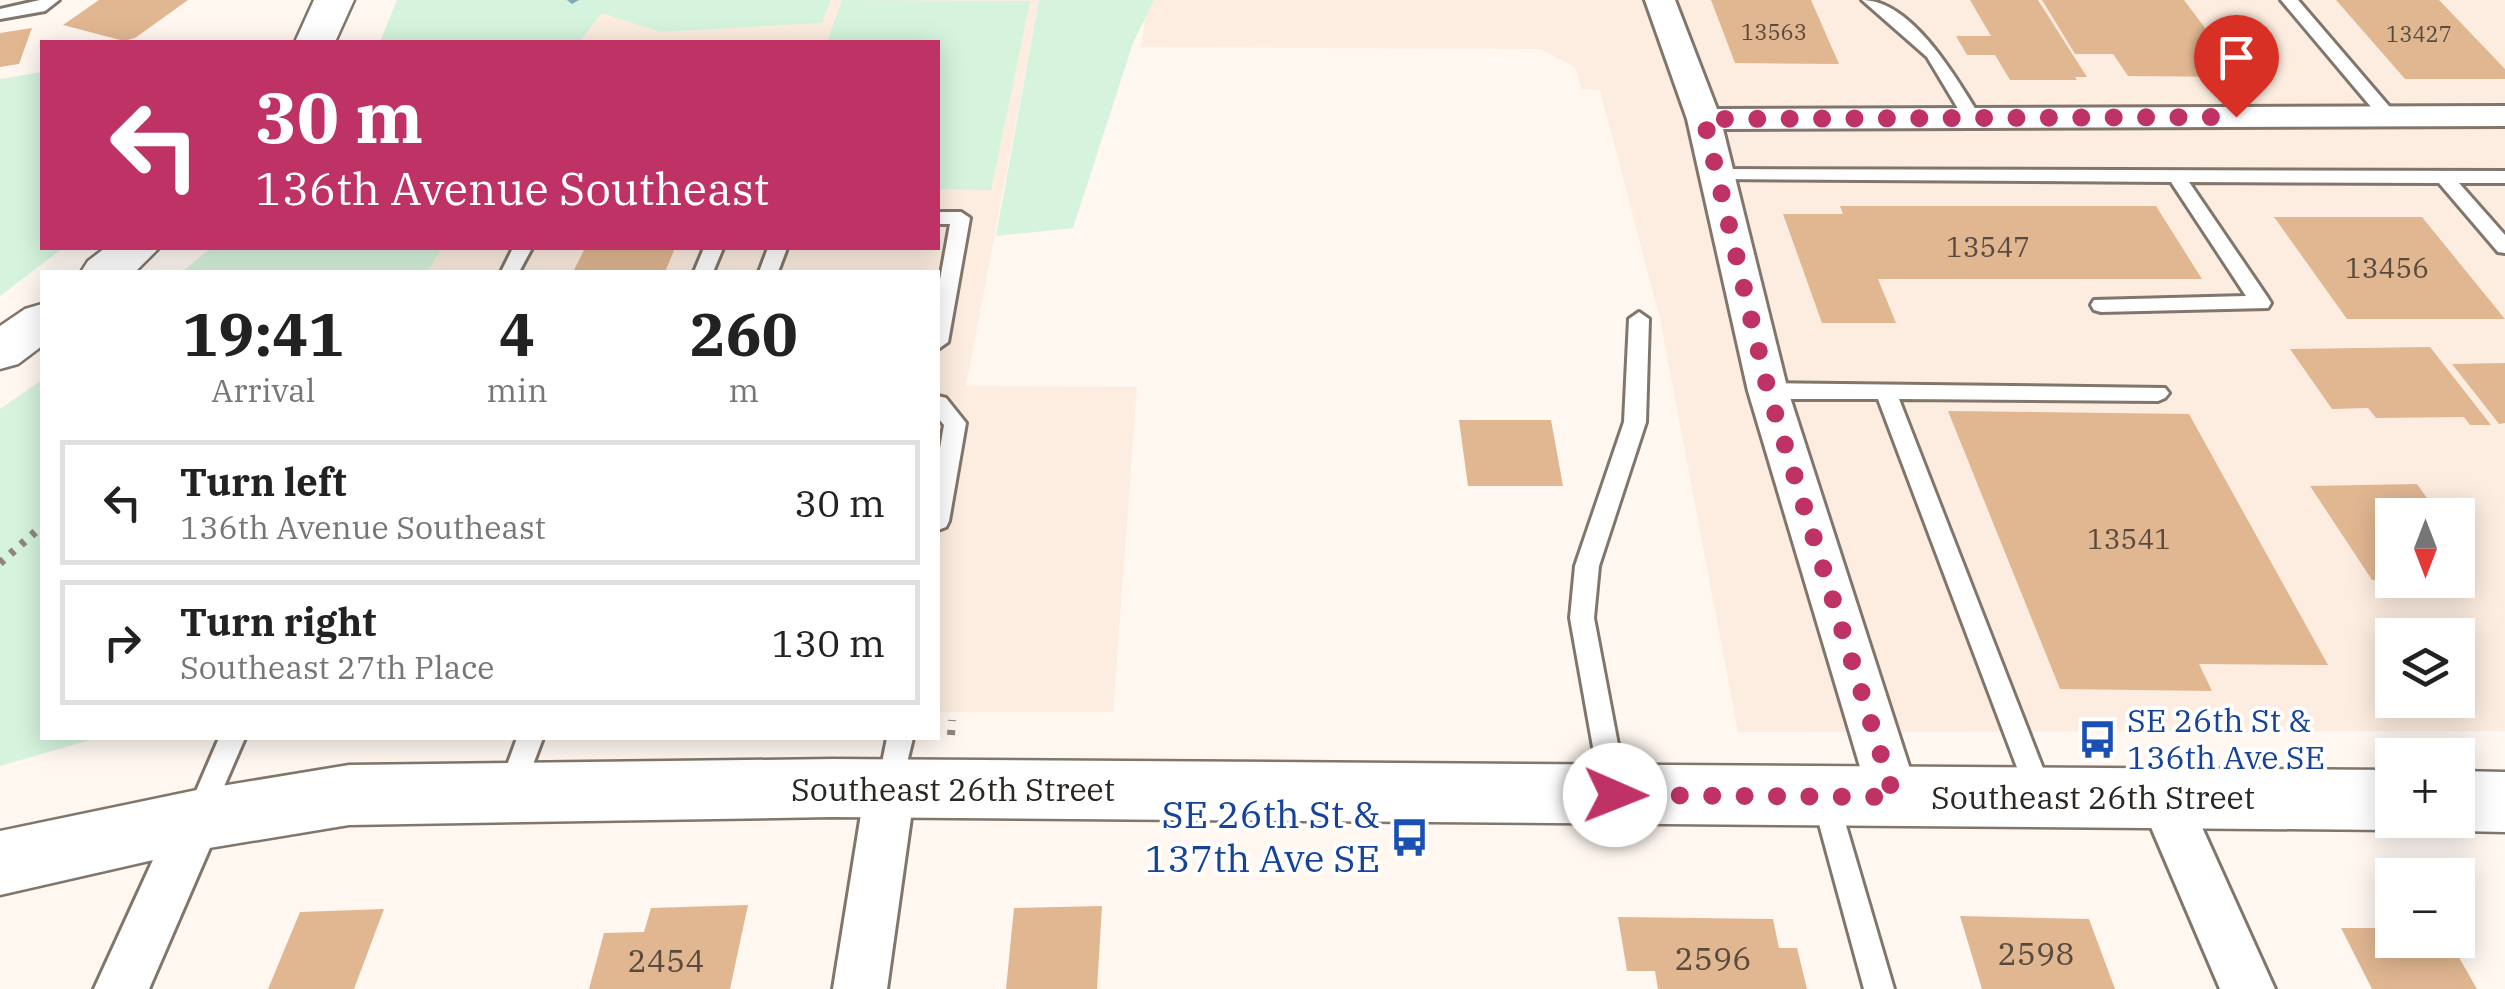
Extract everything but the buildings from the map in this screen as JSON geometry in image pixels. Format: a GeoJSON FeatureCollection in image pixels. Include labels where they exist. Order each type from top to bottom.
{"type":"FeatureCollection","features":[{"type":"Feature","properties":{"kind":"street"},"geometry":{"type":"LineString","coordinates":[[317,40],[334,0]]}},
{"type":"Feature","properties":{"kind":"street"},"geometry":{"type":"LineString","coordinates":[[1660,0],[1704,119],[1768,390],[1894,797]]}},
{"type":"Feature","properties":{"kind":"street"},"geometry":{"type":"LineString","coordinates":[[1704,119],[2505,116]]}},
{"type":"Feature","properties":{"kind":"street"},"geometry":{"type":"LineString","coordinates":[[108,270],[133,250]]}},
{"type":"Feature","properties":{"kind":"street"},"geometry":{"type":"LineString","coordinates":[[0,351],[40,322]]}},
{"type":"Feature","properties":{"kind":"street"},"geometry":{"type":"LineString","coordinates":[[860,989],[895,763]]}},
{"type":"Feature","properties":{"kind":"street","name":"Southeast 26th Street"},"geometry":{"type":"LineString","coordinates":[[0,863],[196,820],[520,764],[895,763],[1615,795],[2375,800]]}},
{"type":"Feature","properties":{"kind":"street"},"geometry":{"type":"LineString","coordinates":[[2164,799],[2248,989]]}},
{"type":"Feature","properties":{"kind":"street"},"geometry":{"type":"LineString","coordinates":[[2475,801],[2505,802]]}},
{"type":"Feature","properties":{"kind":"street"},"geometry":{"type":"LineString","coordinates":[[121,989],[196,820]]}},
{"type":"Feature","properties":{"kind":"lane"},"geometry":{"type":"LineString","coordinates":[[0,14],[39,8],[52,0]]}},
{"type":"Feature","properties":{"kind":"lane"},"geometry":{"type":"LineString","coordinates":[[1870,0],[1934,54],[1972,118]]}},
{"type":"Feature","properties":{"kind":"lane"},"geometry":{"type":"LineString","coordinates":[[2289,0],[2388,116]]}},
{"type":"Feature","properties":{"kind":"lane"},"geometry":{"type":"LineString","coordinates":[[1718,176],[2505,177]]}},
{"type":"Feature","properties":{"kind":"lane"},"geometry":{"type":"LineString","coordinates":[[2101,305],[2261,304],[2176,176]]}},
{"type":"Feature","properties":{"kind":"lane"},"geometry":{"type":"LineString","coordinates":[[2444,177],[2505,247]]}},
{"type":"Feature","properties":{"kind":"lane"},"geometry":{"type":"LineString","coordinates":[[940,218],[961,218],[940,331]]}},
{"type":"Feature","properties":{"kind":"lane"},"geometry":{"type":"LineString","coordinates":[[1615,795],[1582,618],[1587,566],[1635,422],[1639,319]]}},
{"type":"Feature","properties":{"kind":"lane"},"geometry":{"type":"LineString","coordinates":[[1768,390],[2158,393]]}},
{"type":"Feature","properties":{"kind":"lane"},"geometry":{"type":"LineString","coordinates":[[1885,391],[2042,799]]}},
{"type":"Feature","properties":{"kind":"lane"},"geometry":{"type":"LineString","coordinates":[[940,406],[955,423],[940,509]]}},
{"type":"Feature","properties":{"kind":"lane"},"geometry":{"type":"LineString","coordinates":[[196,820],[231,740]]}},
{"type":"Feature","properties":{"kind":"lane"},"geometry":{"type":"LineString","coordinates":[[1825,798],[1879,989]]}},
{"type":"Feature","properties":{"kind":"path"},"geometry":{"type":"LineString","coordinates":[[0,562],[40,528]]}},
{"type":"Feature","properties":{"kind":"path"},"geometry":{"type":"LineString","coordinates":[[950,736],[952,720]]}},
{"type":"Feature","properties":{"kind":"shaded area"},"geometry":{"type":"Polygon","coordinates":[[[831,0],[1039,0],[966,386],[1137,387],[1113,712],[940,712],[940,270],[428,270],[441,250],[940,250],[940,40],[581,40],[602,13],[660,32],[822,23],[831,0]]]}},
{"type":"Feature","properties":{"kind":"shaded area"},"geometry":{"type":"Polygon","coordinates":[[[1148,0],[2505,0],[2505,731],[1738,732],[1660,319],[1600,90],[1581,89],[1576,68],[1541,49],[1141,47],[1148,0]]]}},
{"type":"Feature","properties":{"kind":"green space"},"geometry":{"type":"Polygon","coordinates":[[[397,0],[831,0],[822,23],[660,32],[602,13],[581,40],[381,40],[397,0]]]}},
{"type":"Feature","properties":{"kind":"green space"},"geometry":{"type":"Polygon","coordinates":[[[842,0],[1030,1],[991,190],[940,189],[940,40],[828,40],[842,0]]]}},
{"type":"Feature","properties":{"kind":"green space"},"geometry":{"type":"Polygon","coordinates":[[[1039,0],[1154,0],[1133,43],[1073,228],[996,236],[1039,0]]]}},
{"type":"Feature","properties":{"kind":"green space"},"geometry":{"type":"Polygon","coordinates":[[[40,72],[40,250],[60,250],[0,296],[0,79],[40,72]]]}},
{"type":"Feature","properties":{"kind":"green space"},"geometry":{"type":"Polygon","coordinates":[[[209,250],[441,250],[428,270],[184,270],[209,250]]]}},
{"type":"Feature","properties":{"kind":"green space"},"geometry":{"type":"Polygon","coordinates":[[[40,381],[40,740],[90,740],[0,766],[0,409],[40,381]]]}},
{"type":"Feature","properties":{"kind":"place","name":"SE 26th St & 136th Ave SE"},"geometry":{"type":"Point","coordinates":[2097,739]}},
{"type":"Feature","properties":{"kind":"place","name":"SE 26th St & 137th Ave SE"},"geometry":{"type":"Point","coordinates":[1410,837]}},
{"type":"Feature","properties":{"kind":"route"},"geometry":{"type":"LineString","coordinates":[[1615,795],[1894,797],[1768,390],[1704,119],[2236,117]]}}]}
